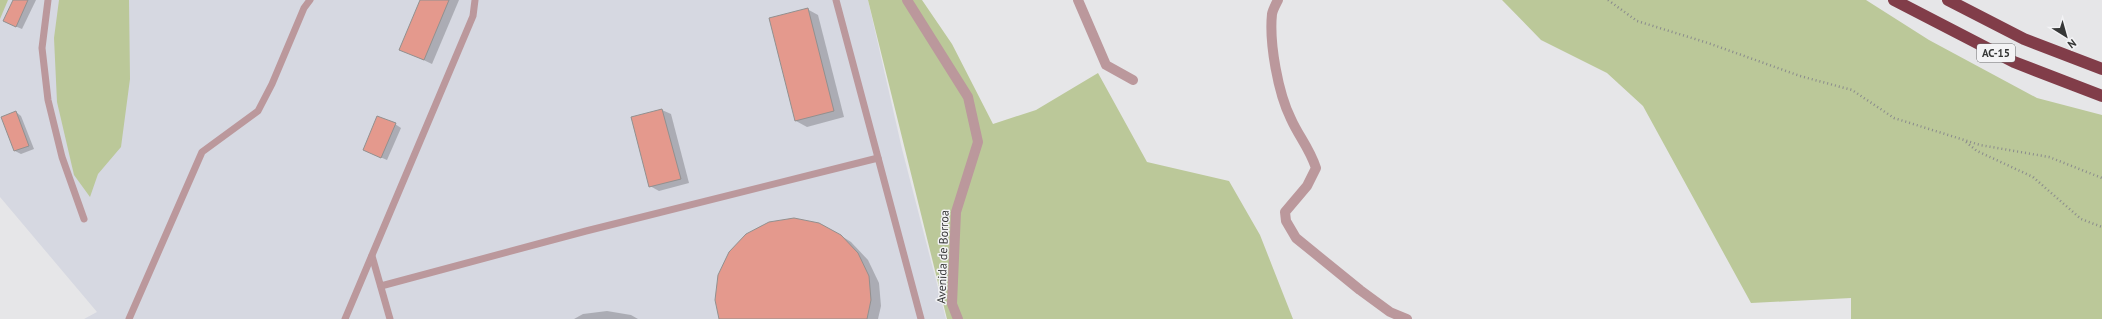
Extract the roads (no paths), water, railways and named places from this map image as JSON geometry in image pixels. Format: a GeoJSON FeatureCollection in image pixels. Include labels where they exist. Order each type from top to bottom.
{"type":"FeatureCollection","features":[{"type":"Feature","properties":{"kind":"highway","name":"AC-15"},"geometry":{"type":"LineString","coordinates":[[1894,0],[2014,62],[2102,96]]}},
{"type":"Feature","properties":{"kind":"highway","name":"AC-15"},"geometry":{"type":"LineString","coordinates":[[1948,0],[2024,39],[2102,69]]}},
{"type":"Feature","properties":{"kind":"street","name":"Avenida de Borroa"},"geometry":{"type":"LineString","coordinates":[[907,0],[968,97],[978,142],[956,212],[952,304],[958,319]]}},
{"type":"Feature","properties":{"kind":"street"},"geometry":{"type":"LineString","coordinates":[[1078,0],[1106,65],[1133,80]]}},
{"type":"Feature","properties":{"kind":"street"},"geometry":{"type":"LineString","coordinates":[[1278,0],[1272,12],[1271,40],[1284,105],[1291,120],[1310,151],[1316,168],[1306,186],[1285,212],[1286,221],[1296,238],[1360,290],[1390,312],[1407,319]]}},
{"type":"Feature","properties":{"kind":"lane"},"geometry":{"type":"LineString","coordinates":[[48,0],[42,48],[48,100],[62,157],[84,219]]}},
{"type":"Feature","properties":{"kind":"lane"},"geometry":{"type":"LineString","coordinates":[[128,319],[202,152],[258,111],[272,84],[304,8],[310,0]]}},
{"type":"Feature","properties":{"kind":"lane"},"geometry":{"type":"LineString","coordinates":[[345,319],[473,16],[475,0]]}},
{"type":"Feature","properties":{"kind":"lane"},"geometry":{"type":"LineString","coordinates":[[836,0],[921,319]]}},
{"type":"Feature","properties":{"kind":"lane"},"geometry":{"type":"LineString","coordinates":[[381,286],[586,231],[878,158]]}},
{"type":"Feature","properties":{"kind":"lane"},"geometry":{"type":"LineString","coordinates":[[372,256],[390,319]]}}]}
